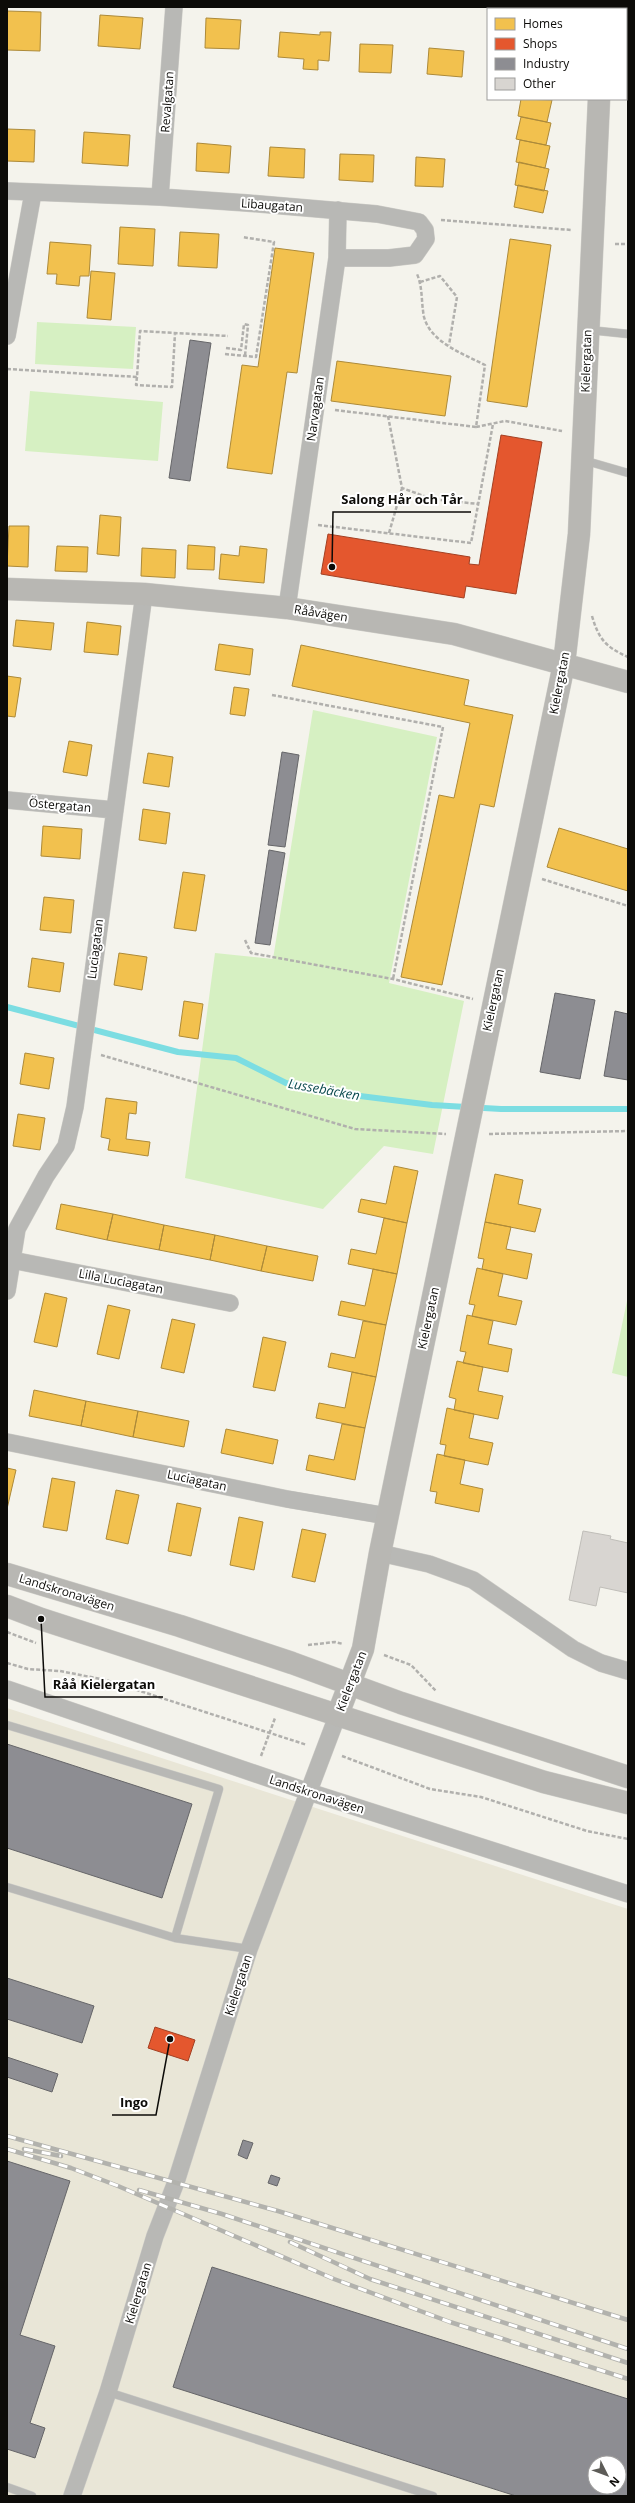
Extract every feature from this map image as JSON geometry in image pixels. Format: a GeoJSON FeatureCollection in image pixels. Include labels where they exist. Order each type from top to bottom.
{"type":"FeatureCollection","features":[{"type":"Feature","properties":{"kind":"street","name":"Revalgatan"},"geometry":{"type":"LineString","coordinates":[[160,197],[174,7]]}},
{"type":"Feature","properties":{"kind":"street","name":"Kielergatan"},"geometry":{"type":"LineString","coordinates":[[72,2496],[108,2392],[155,2236],[176,2182],[249,1949],[364,1649],[387,1516],[564,664],[579,534],[588,330],[600,237],[599,100]]}},
{"type":"Feature","properties":{"kind":"street","name":"Libaugatan"},"geometry":{"type":"LineString","coordinates":[[7,191],[160,197],[338,210],[419,222]]}},
{"type":"Feature","properties":{"kind":"street"},"geometry":{"type":"LineString","coordinates":[[7,336],[33,193]]}},
{"type":"Feature","properties":{"kind":"street","name":"Narvagatan"},"geometry":{"type":"LineString","coordinates":[[286,608],[337,258],[338,210]]}},
{"type":"Feature","properties":{"kind":"street"},"geometry":{"type":"LineString","coordinates":[[337,258],[389,258],[415,255],[426,239],[425,230],[419,222]]}},
{"type":"Feature","properties":{"kind":"street","name":"Rååvägen"},"geometry":{"type":"LineString","coordinates":[[7,589],[144,594],[286,608],[454,634],[628,682]]}},
{"type":"Feature","properties":{"kind":"street","name":"Luciagatan"},"geometry":{"type":"LineString","coordinates":[[7,1291],[17,1230],[46,1176],[66,1146],[75,1107],[144,594]]}},
{"type":"Feature","properties":{"kind":"street","name":"Östergatan"},"geometry":{"type":"LineString","coordinates":[[7,800],[114,810]]}},
{"type":"Feature","properties":{"kind":"street","name":"Lilla Luciagatan"},"geometry":{"type":"LineString","coordinates":[[12,1260],[230,1303]]}},
{"type":"Feature","properties":{"kind":"street","name":"Luciagatan"},"geometry":{"type":"LineString","coordinates":[[7,1442],[286,1499],[387,1516]]}},
{"type":"Feature","properties":{"kind":"street"},"geometry":{"type":"LineString","coordinates":[[380,1553],[435,1566],[473,1580],[573,1650],[601,1663],[628,1672]]}},
{"type":"Feature","properties":{"kind":"street","name":"Landskronavägen"},"geometry":{"type":"LineString","coordinates":[[7,1574],[180,1626],[351,1684],[401,1703],[628,1777]]}},
{"type":"Feature","properties":{"kind":"street"},"geometry":{"type":"LineString","coordinates":[[7,1606],[41,1619],[544,1782],[628,1803]]}},
{"type":"Feature","properties":{"kind":"street","name":"Landskronavägen"},"geometry":{"type":"LineString","coordinates":[[7,1689],[310,1792],[628,1894]]}},
{"type":"Feature","properties":{"kind":"lane"},"geometry":{"type":"LineString","coordinates":[[588,330],[628,334]]}},
{"type":"Feature","properties":{"kind":"lane"},"geometry":{"type":"LineString","coordinates":[[582,460],[628,473]]}},
{"type":"Feature","properties":{"kind":"lane"},"geometry":{"type":"LineString","coordinates":[[7,1725],[219,1790],[175,1938]]}},
{"type":"Feature","properties":{"kind":"lane"},"geometry":{"type":"LineString","coordinates":[[7,1888],[175,1938],[249,1949]]}},
{"type":"Feature","properties":{"kind":"lane"},"geometry":{"type":"LineString","coordinates":[[108,2392],[433,2496]]}},
{"type":"Feature","properties":{"kind":"lane"},"geometry":{"type":"LineString","coordinates":[[7,2487],[32,2496]]}},
{"type":"Feature","properties":{"kind":"path"},"geometry":{"type":"LineString","coordinates":[[419,222],[434,220],[600,237],[628,244]]}},
{"type":"Feature","properties":{"kind":"path"},"geometry":{"type":"LineString","coordinates":[[225,354],[256,357],[274,242],[242,237]]}},
{"type":"Feature","properties":{"kind":"path"},"geometry":{"type":"LineString","coordinates":[[409,255],[420,282],[424,318],[438,340],[485,365],[476,427]]}},
{"type":"Feature","properties":{"kind":"path"},"geometry":{"type":"LineString","coordinates":[[420,282],[440,276],[457,297],[449,346]]}},
{"type":"Feature","properties":{"kind":"path"},"geometry":{"type":"LineString","coordinates":[[226,348],[241,350],[244,324],[248,325],[245,356]]}},
{"type":"Feature","properties":{"kind":"path"},"geometry":{"type":"LineString","coordinates":[[175,333],[172,387],[136,385],[140,331],[228,336]]}},
{"type":"Feature","properties":{"kind":"path"},"geometry":{"type":"LineString","coordinates":[[7,369],[137,377]]}},
{"type":"Feature","properties":{"kind":"path"},"geometry":{"type":"LineString","coordinates":[[316,407],[476,427],[505,421],[583,435]]}},
{"type":"Feature","properties":{"kind":"path"},"geometry":{"type":"LineString","coordinates":[[388,416],[402,488],[388,533]]}},
{"type":"Feature","properties":{"kind":"path"},"geometry":{"type":"LineString","coordinates":[[299,522],[471,543],[493,424]]}},
{"type":"Feature","properties":{"kind":"path"},"geometry":{"type":"LineString","coordinates":[[402,488],[432,499],[478,504]]}},
{"type":"Feature","properties":{"kind":"path"},"geometry":{"type":"LineString","coordinates":[[272,695],[443,726],[394,979]]}},
{"type":"Feature","properties":{"kind":"path"},"geometry":{"type":"LineString","coordinates":[[520,872],[628,906]]}},
{"type":"Feature","properties":{"kind":"path"},"geometry":{"type":"LineString","coordinates":[[245,940],[251,953],[394,979],[493,1004]]}},
{"type":"Feature","properties":{"kind":"path"},"geometry":{"type":"LineString","coordinates":[[83,1046],[355,1129],[467,1127],[628,1131]]}},
{"type":"Feature","properties":{"kind":"path"},"geometry":{"type":"LineString","coordinates":[[7,1632],[32,1640],[36,1643]]}},
{"type":"Feature","properties":{"kind":"path"},"geometry":{"type":"LineString","coordinates":[[30,1645],[32,1640]]}},
{"type":"Feature","properties":{"kind":"shaded area"},"geometry":{"type":"Polygon","coordinates":[[[7,1708],[628,1909],[628,2496],[7,2496],[7,1708]]]}},
{"type":"Feature","properties":{"kind":"green space"},"geometry":{"type":"Polygon","coordinates":[[[37,322],[136,327],[133,369],[35,364],[37,322]]]}},
{"type":"Feature","properties":{"kind":"green space"},"geometry":{"type":"Polygon","coordinates":[[[30,391],[163,402],[158,461],[25,451],[30,391]]]}},
{"type":"Feature","properties":{"kind":"green space"},"geometry":{"type":"Polygon","coordinates":[[[313,710],[437,737],[389,983],[464,1001],[433,1154],[384,1146],[323,1209],[185,1178],[215,953],[273,959],[313,710]]]}},
{"type":"Feature","properties":{"kind":"green space"},"geometry":{"type":"Polygon","coordinates":[[[628,1296],[628,1377],[612,1373],[628,1296]]]}},
{"type":"Feature","properties":{"kind":"building: Homes"},"geometry":{"type":"Polygon","coordinates":[[[7,11],[41,12],[40,51],[7,50],[7,11]]]}},
{"type":"Feature","properties":{"kind":"building: Homes"},"geometry":{"type":"Polygon","coordinates":[[[100,15],[143,18],[140,49],[98,46],[100,15]]]}},
{"type":"Feature","properties":{"kind":"building: Homes"},"geometry":{"type":"Polygon","coordinates":[[[206,18],[241,20],[239,49],[205,48],[206,18]]]}},
{"type":"Feature","properties":{"kind":"building: Homes"},"geometry":{"type":"Polygon","coordinates":[[[280,32],[320,35],[320,32],[331,32],[329,61],[318,60],[318,70],[303,69],[304,59],[278,57],[280,32]]]}},
{"type":"Feature","properties":{"kind":"building: Homes"},"geometry":{"type":"Polygon","coordinates":[[[360,44],[393,45],[391,73],[359,72],[360,44]]]}},
{"type":"Feature","properties":{"kind":"building: Homes"},"geometry":{"type":"Polygon","coordinates":[[[429,48],[464,51],[462,77],[427,74],[429,48]]]}},
{"type":"Feature","properties":{"kind":"building: Homes"},"geometry":{"type":"Polygon","coordinates":[[[521,100],[552,100],[547,122],[518,116],[521,100]]]}},
{"type":"Feature","properties":{"kind":"building: Homes"},"geometry":{"type":"Polygon","coordinates":[[[521,117],[551,123],[546,145],[516,139],[521,117]]]}},
{"type":"Feature","properties":{"kind":"building: Homes"},"geometry":{"type":"Polygon","coordinates":[[[7,129],[35,130],[34,162],[7,161],[7,129]]]}},
{"type":"Feature","properties":{"kind":"building: Homes"},"geometry":{"type":"Polygon","coordinates":[[[84,132],[130,135],[128,166],[82,163],[84,132]]]}},
{"type":"Feature","properties":{"kind":"building: Homes"},"geometry":{"type":"Polygon","coordinates":[[[520,140],[550,146],[545,168],[516,162],[520,140]]]}},
{"type":"Feature","properties":{"kind":"building: Homes"},"geometry":{"type":"Polygon","coordinates":[[[197,143],[231,146],[229,173],[196,171],[197,143]]]}},
{"type":"Feature","properties":{"kind":"building: Homes"},"geometry":{"type":"Polygon","coordinates":[[[270,147],[305,149],[304,178],[268,176],[270,147]]]}},
{"type":"Feature","properties":{"kind":"building: Homes"},"geometry":{"type":"Polygon","coordinates":[[[340,154],[374,155],[373,182],[339,180],[340,154]]]}},
{"type":"Feature","properties":{"kind":"building: Homes"},"geometry":{"type":"Polygon","coordinates":[[[416,157],[445,159],[443,187],[415,186],[416,157]]]}},
{"type":"Feature","properties":{"kind":"building: Homes"},"geometry":{"type":"Polygon","coordinates":[[[519,162],[549,169],[544,191],[515,185],[519,162]]]}},
{"type":"Feature","properties":{"kind":"building: Homes"},"geometry":{"type":"Polygon","coordinates":[[[518,185],[548,191],[543,213],[514,207],[518,185]]]}},
{"type":"Feature","properties":{"kind":"building: Homes"},"geometry":{"type":"Polygon","coordinates":[[[120,227],[155,229],[153,266],[118,264],[120,227]]]}},
{"type":"Feature","properties":{"kind":"building: Homes"},"geometry":{"type":"Polygon","coordinates":[[[180,232],[219,234],[217,268],[178,266],[180,232]]]}},
{"type":"Feature","properties":{"kind":"building: Homes"},"geometry":{"type":"Polygon","coordinates":[[[510,239],[551,245],[527,407],[487,401],[510,239]]]}},
{"type":"Feature","properties":{"kind":"building: Homes"},"geometry":{"type":"Polygon","coordinates":[[[50,242],[91,245],[89,276],[80,276],[79,286],[56,284],[57,274],[47,274],[50,242]]]}},
{"type":"Feature","properties":{"kind":"building: Homes"},"geometry":{"type":"Polygon","coordinates":[[[275,248],[314,253],[297,373],[287,372],[272,474],[227,468],[242,365],[258,367],[275,248]]]}},
{"type":"Feature","properties":{"kind":"building: Homes"},"geometry":{"type":"Polygon","coordinates":[[[91,271],[115,273],[111,320],[87,318],[91,271]]]}},
{"type":"Feature","properties":{"kind":"building: Homes"},"geometry":{"type":"Polygon","coordinates":[[[337,361],[451,376],[445,416],[331,401],[337,361]]]}},
{"type":"Feature","properties":{"kind":"building: Homes"},"geometry":{"type":"Polygon","coordinates":[[[100,515],[121,517],[119,556],[97,554],[100,515]]]}},
{"type":"Feature","properties":{"kind":"building: Homes"},"geometry":{"type":"Polygon","coordinates":[[[9,526],[29,526],[28,567],[7,566],[9,526]]]}},
{"type":"Feature","properties":{"kind":"building: Homes"},"geometry":{"type":"Polygon","coordinates":[[[188,545],[215,547],[214,570],[187,569],[188,545]]]}},
{"type":"Feature","properties":{"kind":"building: Homes"},"geometry":{"type":"Polygon","coordinates":[[[57,546],[88,547],[87,572],[55,571],[57,546]]]}},
{"type":"Feature","properties":{"kind":"building: Homes"},"geometry":{"type":"Polygon","coordinates":[[[240,546],[267,549],[264,583],[219,579],[221,554],[239,556],[240,546]]]}},
{"type":"Feature","properties":{"kind":"building: Homes"},"geometry":{"type":"Polygon","coordinates":[[[142,548],[176,550],[175,578],[141,576],[142,548]]]}},
{"type":"Feature","properties":{"kind":"building: Homes"},"geometry":{"type":"Polygon","coordinates":[[[16,620],[54,623],[51,650],[13,646],[16,620]]]}},
{"type":"Feature","properties":{"kind":"building: Homes"},"geometry":{"type":"Polygon","coordinates":[[[87,622],[121,626],[118,655],[84,652],[87,622]]]}},
{"type":"Feature","properties":{"kind":"building: Homes"},"geometry":{"type":"Polygon","coordinates":[[[219,644],[253,649],[250,675],[215,670],[219,644]]]}},
{"type":"Feature","properties":{"kind":"building: Homes"},"geometry":{"type":"Polygon","coordinates":[[[301,645],[469,680],[464,705],[513,715],[494,807],[480,804],[442,985],[401,977],[439,795],[454,798],[470,723],[292,686],[301,645]]]}},
{"type":"Feature","properties":{"kind":"building: Homes"},"geometry":{"type":"Polygon","coordinates":[[[7,676],[21,678],[15,717],[7,716],[7,676]]]}},
{"type":"Feature","properties":{"kind":"building: Homes"},"geometry":{"type":"Polygon","coordinates":[[[234,687],[249,689],[245,716],[230,714],[234,687]]]}},
{"type":"Feature","properties":{"kind":"building: Homes"},"geometry":{"type":"Polygon","coordinates":[[[69,741],[92,745],[87,776],[63,772],[69,741]]]}},
{"type":"Feature","properties":{"kind":"building: Homes"},"geometry":{"type":"Polygon","coordinates":[[[148,753],[173,757],[169,787],[143,783],[148,753]]]}},
{"type":"Feature","properties":{"kind":"building: Homes"},"geometry":{"type":"Polygon","coordinates":[[[143,809],[170,813],[166,844],[139,840],[143,809]]]}},
{"type":"Feature","properties":{"kind":"building: Homes"},"geometry":{"type":"Polygon","coordinates":[[[43,826],[82,829],[80,859],[41,856],[43,826]]]}},
{"type":"Feature","properties":{"kind":"building: Homes"},"geometry":{"type":"Polygon","coordinates":[[[559,828],[628,849],[628,891],[547,867],[559,828]]]}},
{"type":"Feature","properties":{"kind":"building: Homes"},"geometry":{"type":"Polygon","coordinates":[[[183,872],[205,875],[196,931],[174,928],[183,872]]]}},
{"type":"Feature","properties":{"kind":"building: Homes"},"geometry":{"type":"Polygon","coordinates":[[[44,897],[74,900],[71,933],[40,930],[44,897]]]}},
{"type":"Feature","properties":{"kind":"building: Homes"},"geometry":{"type":"Polygon","coordinates":[[[119,953],[147,957],[142,990],[114,985],[119,953]]]}},
{"type":"Feature","properties":{"kind":"building: Homes"},"geometry":{"type":"Polygon","coordinates":[[[32,958],[64,963],[60,992],[28,987],[32,958]]]}},
{"type":"Feature","properties":{"kind":"building: Homes"},"geometry":{"type":"Polygon","coordinates":[[[184,1001],[203,1004],[198,1039],[179,1036],[184,1001]]]}},
{"type":"Feature","properties":{"kind":"building: Homes"},"geometry":{"type":"Polygon","coordinates":[[[25,1053],[54,1058],[49,1089],[20,1084],[25,1053]]]}},
{"type":"Feature","properties":{"kind":"building: Homes"},"geometry":{"type":"Polygon","coordinates":[[[106,1098],[137,1102],[136,1114],[129,1113],[126,1139],[150,1142],[148,1156],[108,1150],[110,1139],[101,1137],[106,1098]]]}},
{"type":"Feature","properties":{"kind":"building: Homes"},"geometry":{"type":"Polygon","coordinates":[[[18,1114],[45,1118],[40,1150],[13,1146],[18,1114]]]}},
{"type":"Feature","properties":{"kind":"building: Homes"},"geometry":{"type":"Polygon","coordinates":[[[394,1166],[418,1171],[407,1223],[358,1212],[361,1199],[386,1204],[394,1166]]]}},
{"type":"Feature","properties":{"kind":"building: Homes"},"geometry":{"type":"Polygon","coordinates":[[[495,1174],[523,1180],[518,1204],[541,1209],[535,1232],[485,1222],[495,1174]]]}},
{"type":"Feature","properties":{"kind":"building: Homes"},"geometry":{"type":"Polygon","coordinates":[[[61,1204],[113,1214],[107,1240],[56,1229],[61,1204]]]}},
{"type":"Feature","properties":{"kind":"building: Homes"},"geometry":{"type":"Polygon","coordinates":[[[113,1214],[164,1225],[159,1250],[107,1240],[113,1214]]]}},
{"type":"Feature","properties":{"kind":"building: Homes"},"geometry":{"type":"Polygon","coordinates":[[[384,1218],[407,1223],[397,1274],[348,1264],[351,1249],[376,1254],[384,1218]]]}},
{"type":"Feature","properties":{"kind":"building: Homes"},"geometry":{"type":"Polygon","coordinates":[[[485,1222],[511,1227],[506,1249],[532,1254],[527,1279],[482,1269],[484,1259],[478,1258],[485,1222]]]}},
{"type":"Feature","properties":{"kind":"building: Homes"},"geometry":{"type":"Polygon","coordinates":[[[164,1225],[215,1235],[210,1260],[159,1250],[164,1225]]]}},
{"type":"Feature","properties":{"kind":"building: Homes"},"geometry":{"type":"Polygon","coordinates":[[[215,1235],[267,1246],[261,1271],[210,1260],[215,1235]]]}},
{"type":"Feature","properties":{"kind":"building: Homes"},"geometry":{"type":"Polygon","coordinates":[[[267,1246],[318,1256],[313,1281],[261,1271],[267,1246]]]}},
{"type":"Feature","properties":{"kind":"building: Homes"},"geometry":{"type":"Polygon","coordinates":[[[477,1268],[503,1274],[498,1296],[522,1301],[516,1325],[472,1316],[475,1305],[469,1304],[477,1268]]]}},
{"type":"Feature","properties":{"kind":"building: Homes"},"geometry":{"type":"Polygon","coordinates":[[[373,1269],[397,1274],[386,1325],[338,1315],[341,1301],[365,1306],[373,1269]]]}},
{"type":"Feature","properties":{"kind":"building: Homes"},"geometry":{"type":"Polygon","coordinates":[[[45,1293],[67,1298],[57,1347],[34,1342],[45,1293]]]}},
{"type":"Feature","properties":{"kind":"building: Homes"},"geometry":{"type":"Polygon","coordinates":[[[108,1305],[130,1310],[119,1359],[97,1354],[108,1305]]]}},
{"type":"Feature","properties":{"kind":"building: Homes"},"geometry":{"type":"Polygon","coordinates":[[[467,1315],[493,1321],[488,1344],[512,1349],[508,1372],[463,1363],[466,1352],[460,1351],[467,1315]]]}},
{"type":"Feature","properties":{"kind":"building: Homes"},"geometry":{"type":"Polygon","coordinates":[[[172,1319],[195,1324],[184,1373],[161,1368],[172,1319]]]}},
{"type":"Feature","properties":{"kind":"building: Homes"},"geometry":{"type":"Polygon","coordinates":[[[363,1321],[386,1325],[376,1377],[328,1367],[331,1353],[355,1358],[363,1321]]]}},
{"type":"Feature","properties":{"kind":"building: Homes"},"geometry":{"type":"Polygon","coordinates":[[[263,1337],[286,1342],[275,1391],[253,1387],[263,1337]]]}},
{"type":"Feature","properties":{"kind":"building: Homes"},"geometry":{"type":"Polygon","coordinates":[[[457,1361],[483,1367],[478,1391],[503,1396],[498,1419],[454,1410],[456,1399],[449,1397],[457,1361]]]}},
{"type":"Feature","properties":{"kind":"building: Homes"},"geometry":{"type":"Polygon","coordinates":[[[352,1372],[376,1377],[365,1428],[316,1418],[319,1403],[345,1408],[352,1372]]]}},
{"type":"Feature","properties":{"kind":"building: Homes"},"geometry":{"type":"Polygon","coordinates":[[[34,1390],[86,1401],[81,1426],[29,1416],[34,1390]]]}},
{"type":"Feature","properties":{"kind":"building: Homes"},"geometry":{"type":"Polygon","coordinates":[[[86,1401],[138,1411],[133,1437],[81,1426],[86,1401]]]}},
{"type":"Feature","properties":{"kind":"building: Homes"},"geometry":{"type":"Polygon","coordinates":[[[447,1408],[474,1414],[469,1438],[493,1443],[488,1465],[444,1456],[446,1445],[440,1444],[447,1408]]]}},
{"type":"Feature","properties":{"kind":"building: Homes"},"geometry":{"type":"Polygon","coordinates":[[[138,1411],[189,1421],[184,1447],[133,1437],[138,1411]]]}},
{"type":"Feature","properties":{"kind":"building: Homes"},"geometry":{"type":"Polygon","coordinates":[[[342,1424],[365,1428],[355,1480],[306,1470],[309,1455],[334,1460],[342,1424]]]}},
{"type":"Feature","properties":{"kind":"building: Homes"},"geometry":{"type":"Polygon","coordinates":[[[226,1429],[278,1440],[273,1464],[221,1453],[226,1429]]]}},
{"type":"Feature","properties":{"kind":"building: Homes"},"geometry":{"type":"Polygon","coordinates":[[[437,1454],[465,1460],[460,1484],[483,1489],[479,1512],[435,1503],[437,1492],[430,1491],[437,1454]]]}},
{"type":"Feature","properties":{"kind":"building: Homes"},"geometry":{"type":"Polygon","coordinates":[[[7,1468],[16,1470],[7,1509],[7,1468]]]}},
{"type":"Feature","properties":{"kind":"building: Homes"},"geometry":{"type":"Polygon","coordinates":[[[52,1478],[75,1482],[67,1531],[43,1527],[52,1478]]]}},
{"type":"Feature","properties":{"kind":"building: Homes"},"geometry":{"type":"Polygon","coordinates":[[[116,1490],[139,1495],[128,1544],[106,1539],[116,1490]]]}},
{"type":"Feature","properties":{"kind":"building: Homes"},"geometry":{"type":"Polygon","coordinates":[[[177,1503],[201,1508],[191,1556],[168,1551],[177,1503]]]}},
{"type":"Feature","properties":{"kind":"building: Homes"},"geometry":{"type":"Polygon","coordinates":[[[239,1517],[263,1522],[254,1570],[230,1565],[239,1517]]]}},
{"type":"Feature","properties":{"kind":"building: Homes"},"geometry":{"type":"Polygon","coordinates":[[[302,1529],[326,1534],[315,1582],[292,1577],[302,1529]]]}},
{"type":"Feature","properties":{"kind":"building: Shops"},"geometry":{"type":"Polygon","coordinates":[[[501,435],[542,442],[516,594],[466,586],[464,598],[321,574],[328,534],[470,557],[469,564],[479,565],[501,435]]]}},
{"type":"Feature","properties":{"kind":"building: Shops"},"geometry":{"type":"Polygon","coordinates":[[[155,2027],[195,2040],[188,2061],[148,2048],[155,2027]]]}},
{"type":"Feature","properties":{"kind":"building: Industry"},"geometry":{"type":"Polygon","coordinates":[[[190,340],[211,343],[190,481],[169,478],[190,340]]]}},
{"type":"Feature","properties":{"kind":"building: Industry"},"geometry":{"type":"Polygon","coordinates":[[[282,752],[299,755],[285,847],[268,845],[282,752]]]}},
{"type":"Feature","properties":{"kind":"building: Industry"},"geometry":{"type":"Polygon","coordinates":[[[269,850],[285,853],[270,945],[255,943],[269,850]]]}},
{"type":"Feature","properties":{"kind":"building: Industry"},"geometry":{"type":"Polygon","coordinates":[[[555,993],[595,1000],[580,1079],[540,1072],[555,993]]]}},
{"type":"Feature","properties":{"kind":"building: Industry"},"geometry":{"type":"Polygon","coordinates":[[[615,1011],[628,1014],[628,1080],[604,1076],[615,1011]]]}},
{"type":"Feature","properties":{"kind":"building: Industry"},"geometry":{"type":"Polygon","coordinates":[[[7,1744],[192,1804],[162,1898],[7,1848],[7,1744]]]}},
{"type":"Feature","properties":{"kind":"building: Industry"},"geometry":{"type":"Polygon","coordinates":[[[7,1978],[94,2006],[82,2043],[7,2019],[7,1978]]]}},
{"type":"Feature","properties":{"kind":"building: Industry"},"geometry":{"type":"Polygon","coordinates":[[[7,2057],[58,2074],[52,2092],[7,2077],[7,2057]]]}},
{"type":"Feature","properties":{"kind":"building: Industry"},"geometry":{"type":"Polygon","coordinates":[[[243,2140],[253,2143],[247,2159],[238,2155],[243,2140]]]}},
{"type":"Feature","properties":{"kind":"building: Industry"},"geometry":{"type":"Polygon","coordinates":[[[7,2161],[70,2181],[20,2335],[55,2346],[30,2423],[45,2428],[35,2458],[7,2449],[7,2161]]]}},
{"type":"Feature","properties":{"kind":"building: Industry"},"geometry":{"type":"Polygon","coordinates":[[[271,2175],[280,2178],[277,2186],[268,2183],[271,2175]]]}},
{"type":"Feature","properties":{"kind":"building: Industry"},"geometry":{"type":"Polygon","coordinates":[[[212,2267],[628,2399],[628,2496],[516,2496],[173,2387],[212,2267]]]}},
{"type":"Feature","properties":{"kind":"building: Other"},"geometry":{"type":"Polygon","coordinates":[[[583,1531],[611,1536],[610,1539],[628,1543],[628,1593],[600,1587],[596,1606],[569,1600],[583,1531]]]}},
{"type":"Feature","properties":{"kind":"waterway","name":"Lussebäcken"},"geometry":{"type":"LineString","coordinates":[[7,1007],[178,1052],[236,1058],[286,1083],[352,1095],[432,1105],[501,1109],[628,1109]]}},
{"type":"Feature","properties":{"kind":"railway"},"geometry":{"type":"LineString","coordinates":[[7,2136],[278,2211],[628,2320]]}},
{"type":"Feature","properties":{"kind":"railway"},"geometry":{"type":"LineString","coordinates":[[7,2149],[71,2168],[118,2186],[334,2279],[450,2322],[628,2379]]}},
{"type":"Feature","properties":{"kind":"railway"},"geometry":{"type":"LineString","coordinates":[[24,2149],[61,2156]]}},
{"type":"Feature","properties":{"kind":"railway"},"geometry":{"type":"LineString","coordinates":[[139,2190],[222,2214],[628,2349]]}},
{"type":"Feature","properties":{"kind":"railway"},"geometry":{"type":"LineString","coordinates":[[290,2242],[370,2279],[628,2363]]}},
{"type":"Feature","properties":{"kind":"place","name":"Salong Hår och Tår"},"geometry":{"type":"Point","coordinates":[332,567]}},
{"type":"Feature","properties":{"kind":"place","name":"Råå Kielergatan"},"geometry":{"type":"Point","coordinates":[41,1619]}},
{"type":"Feature","properties":{"kind":"place","name":"Ingo"},"geometry":{"type":"Point","coordinates":[170,2039]}}]}
